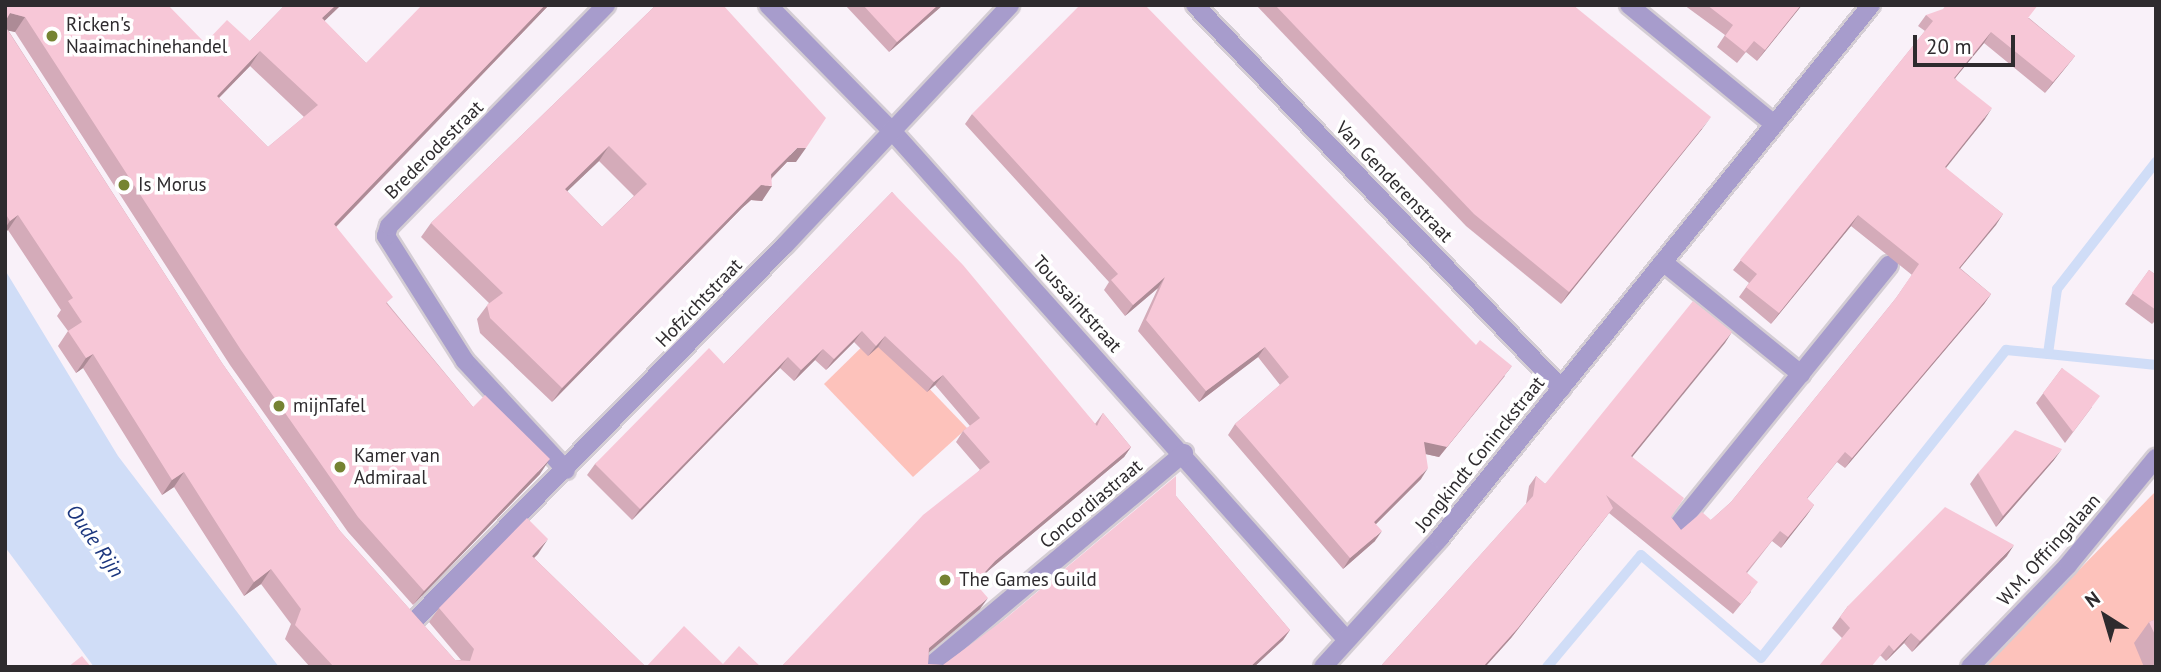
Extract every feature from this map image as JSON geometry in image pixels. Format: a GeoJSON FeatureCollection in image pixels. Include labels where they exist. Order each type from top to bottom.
{"type":"FeatureCollection","features":[{"type":"Feature","properties":{"kind":"street","name":"Brederodestraat"},"geometry":{"type":"LineString","coordinates":[[566,470],[465,361],[386,236],[389,226],[606,5]]}},
{"type":"Feature","properties":{"kind":"street","name":"Toussaintstraat"},"geometry":{"type":"LineString","coordinates":[[768,5],[893,132],[1184,453],[1346,639]]}},
{"type":"Feature","properties":{"kind":"street","name":"Hofzichtstraat"},"geometry":{"type":"LineString","coordinates":[[428,641],[406,619],[566,470],[893,132],[1010,5]]}},
{"type":"Feature","properties":{"kind":"street","name":"Van Genderenstraat"},"geometry":{"type":"LineString","coordinates":[[1195,5],[1561,388]]}},
{"type":"Feature","properties":{"kind":"street"},"geometry":{"type":"LineString","coordinates":[[1629,5],[1774,124]]}},
{"type":"Feature","properties":{"kind":"street","name":"Jongkindt Coninckstraat"},"geometry":{"type":"LineString","coordinates":[[1323,667],[1439,539],[1871,5]]}},
{"type":"Feature","properties":{"kind":"street"},"geometry":{"type":"LineString","coordinates":[[1663,262],[1801,374]]}},
{"type":"Feature","properties":{"kind":"street"},"geometry":{"type":"LineString","coordinates":[[1675,529],[1889,265]]}},
{"type":"Feature","properties":{"kind":"street","name":"Concordiastraat"},"geometry":{"type":"LineString","coordinates":[[929,667],[1184,453]]}},
{"type":"Feature","properties":{"kind":"street","name":"W.M. Offringalaan"},"geometry":{"type":"LineString","coordinates":[[1970,667],[2067,565],[2156,458]]}},
{"type":"Feature","properties":{"kind":"shaded area"},"geometry":{"type":"Polygon","coordinates":[[[876,333],[967,428],[913,477],[824,384],[876,333]]]}},
{"type":"Feature","properties":{"kind":"shaded area"},"geometry":{"type":"Polygon","coordinates":[[[2156,491],[2156,667],[1984,667],[2156,491]]]}},
{"type":"Feature","properties":{"kind":"water","name":"Oude Rijn"},"geometry":{"type":"Polygon","coordinates":[[[5,270],[118,456],[279,667],[94,667],[5,547],[5,270]]]}},
{"type":"Feature","properties":{"kind":"building"},"geometry":{"type":"Polygon","coordinates":[[[5,5],[168,5],[205,43],[227,20],[250,41],[285,5],[336,5],[322,18],[366,63],[422,5],[545,5],[334,224],[393,297],[386,303],[473,407],[485,395],[550,459],[424,591],[358,517],[241,350],[25,17],[10,13],[5,22],[5,5]],[[260,51],[217,96],[268,147],[318,105],[260,51]]]}},
{"type":"Feature","properties":{"kind":"building"},"geometry":{"type":"Polygon","coordinates":[[[656,5],[723,5],[826,118],[806,148],[797,148],[771,174],[772,186],[761,185],[562,388],[490,318],[487,305],[503,293],[431,223],[656,5]],[[609,146],[565,189],[602,227],[647,184],[609,146]]]}},
{"type":"Feature","properties":{"kind":"building"},"geometry":{"type":"Polygon","coordinates":[[[863,5],[938,5],[897,42],[863,5]]]}},
{"type":"Feature","properties":{"kind":"building"},"geometry":{"type":"Polygon","coordinates":[[[1080,5],[1145,5],[1476,345],[1480,340],[1512,366],[1447,447],[1424,442],[1428,468],[1374,522],[1382,531],[1350,558],[1235,424],[1289,377],[1265,347],[1206,391],[1146,320],[1165,277],[1133,305],[1111,280],[1118,274],[972,114],[1080,5]]]}},
{"type":"Feature","properties":{"kind":"building"},"geometry":{"type":"Polygon","coordinates":[[[1275,5],[1573,5],[1711,117],[1569,292],[1474,214],[1275,5]]]}},
{"type":"Feature","properties":{"kind":"building"},"geometry":{"type":"Polygon","coordinates":[[[1707,5],[1801,5],[1765,50],[1754,41],[1745,52],[1725,36],[1733,25],[1707,5]]]}},
{"type":"Feature","properties":{"kind":"building"},"geometry":{"type":"Polygon","coordinates":[[[1946,5],[2038,5],[2028,18],[2075,56],[2053,82],[1991,32],[1954,78],[1992,108],[1945,167],[2003,214],[1959,268],[1991,294],[1852,458],[1845,452],[1807,498],[1814,505],[1788,537],[1780,531],[1746,572],[1758,582],[1741,604],[1606,495],[1613,508],[1518,628],[1483,667],[1380,667],[1533,496],[1536,476],[1545,484],[1693,301],[1732,332],[1631,456],[1684,498],[1671,517],[1681,530],[1702,512],[1711,520],[1731,502],[1896,298],[1919,264],[1858,215],[1779,313],[1746,287],[1757,274],[1740,260],[1933,21],[1926,15],[1943,9],[1946,5]]]}},
{"type":"Feature","properties":{"kind":"building"},"geometry":{"type":"Polygon","coordinates":[[[5,26],[222,363],[340,531],[455,660],[470,661],[474,649],[439,608],[527,518],[548,539],[532,556],[646,667],[334,667],[295,625],[301,609],[271,569],[254,582],[184,472],[172,480],[93,354],[86,358],[68,331],[82,322],[68,301],[73,298],[18,215],[10,221],[5,213],[5,26]]]}},
{"type":"Feature","properties":{"kind":"building"},"geometry":{"type":"Polygon","coordinates":[[[892,192],[963,265],[1097,426],[1103,413],[1131,447],[995,561],[975,583],[988,598],[929,648],[928,664],[943,665],[1005,619],[1176,476],[1176,496],[1290,630],[1250,667],[781,667],[923,515],[990,462],[963,431],[980,418],[943,375],[934,382],[885,336],[876,346],[862,331],[834,359],[823,349],[801,370],[788,357],[640,509],[595,464],[709,348],[724,364],[892,192]]]}},
{"type":"Feature","properties":{"kind":"building"},"geometry":{"type":"Polygon","coordinates":[[[2149,270],[2156,275],[2156,310],[2132,293],[2149,270]]]}},
{"type":"Feature","properties":{"kind":"building"},"geometry":{"type":"Polygon","coordinates":[[[2062,368],[2100,396],[2073,432],[2043,393],[2062,368]]]}},
{"type":"Feature","properties":{"kind":"building"},"geometry":{"type":"Polygon","coordinates":[[[2015,430],[2062,449],[2003,516],[1978,473],[2015,430]]]}},
{"type":"Feature","properties":{"kind":"building"},"geometry":{"type":"Polygon","coordinates":[[[1945,507],[2014,545],[1920,641],[1911,633],[1894,651],[1889,645],[1871,667],[1818,667],[1850,628],[1840,617],[1848,606],[1945,507]]]}},
{"type":"Feature","properties":{"kind":"building"},"geometry":{"type":"Polygon","coordinates":[[[2156,619],[2156,637],[2149,622],[2156,619]]]}},
{"type":"Feature","properties":{"kind":"building"},"geometry":{"type":"Polygon","coordinates":[[[684,626],[723,664],[739,646],[761,667],[646,667],[684,626]]]}},
{"type":"Feature","properties":{"kind":"building"},"geometry":{"type":"Polygon","coordinates":[[[82,656],[91,667],[68,667],[82,656]]]}},
{"type":"Feature","properties":{"kind":"waterway"},"geometry":{"type":"LineString","coordinates":[[1547,667],[1641,555],[1761,658],[2006,350],[2048,354],[2057,289],[2156,162]]}},
{"type":"Feature","properties":{"kind":"waterway"},"geometry":{"type":"LineString","coordinates":[[2048,354],[2156,365]]}},
{"type":"Feature","properties":{"kind":"place","name":"Ricken's Naaimachinehandel"},"geometry":{"type":"Point","coordinates":[52,36]}},
{"type":"Feature","properties":{"kind":"place","name":"Is Morus"},"geometry":{"type":"Point","coordinates":[124,185]}},
{"type":"Feature","properties":{"kind":"place","name":"mijnTafel"},"geometry":{"type":"Point","coordinates":[279,406]}},
{"type":"Feature","properties":{"kind":"place","name":"Kamer van Admiraal"},"geometry":{"type":"Point","coordinates":[340,467]}},
{"type":"Feature","properties":{"kind":"place","name":"The Games Guild"},"geometry":{"type":"Point","coordinates":[945,580]}}]}
